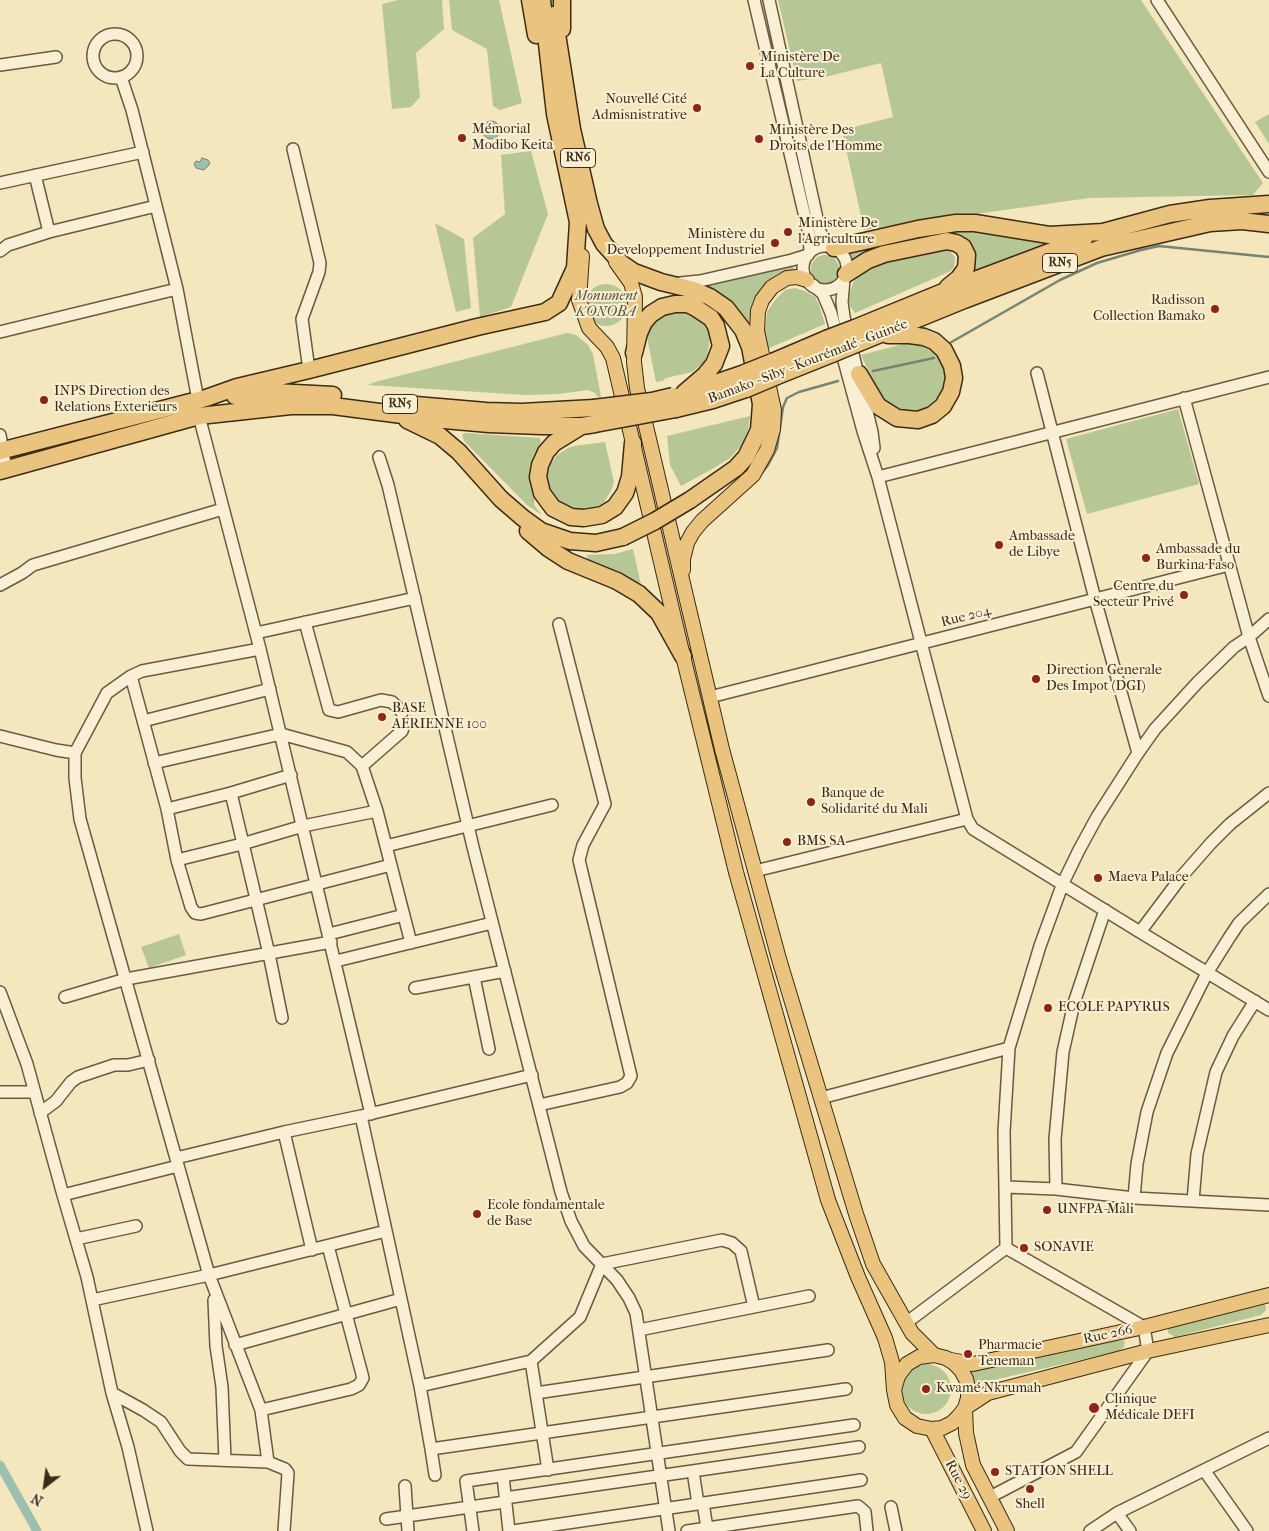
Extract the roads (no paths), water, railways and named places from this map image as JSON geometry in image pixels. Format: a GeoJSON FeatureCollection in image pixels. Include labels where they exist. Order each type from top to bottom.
{"type":"FeatureCollection","features":[{"type":"Feature","properties":{"kind":"highway"},"geometry":{"type":"LineString","coordinates":[[530,0],[542,69],[551,85]]}},
{"type":"Feature","properties":{"kind":"highway","name":"RN6"},"geometry":{"type":"LineString","coordinates":[[542,0],[556,118],[578,222]]}},
{"type":"Feature","properties":{"kind":"highway","name":"RN6"},"geometry":{"type":"LineString","coordinates":[[552,0],[572,129],[588,204],[604,244]]}},
{"type":"Feature","properties":{"kind":"highway"},"geometry":{"type":"LineString","coordinates":[[562,0],[563,69]]}},
{"type":"Feature","properties":{"kind":"highway","name":"RN5"},"geometry":{"type":"LineString","coordinates":[[1103,232],[1170,214],[1210,208],[1269,204]]}},
{"type":"Feature","properties":{"kind":"highway","name":"Bamako - Siby - Kourémalé - Guinée"},"geometry":{"type":"LineString","coordinates":[[201,405],[333,406],[489,424],[590,420],[678,400],[714,400],[744,381],[829,347],[1100,248],[1210,222],[1242,221],[1269,224]]}},
{"type":"Feature","properties":{"kind":"highway"},"geometry":{"type":"LineString","coordinates":[[201,405],[237,387],[477,327],[545,312],[559,303],[566,292],[575,268],[578,222]]}},
{"type":"Feature","properties":{"kind":"highway"},"geometry":{"type":"LineString","coordinates":[[832,247],[956,223],[975,223],[1049,235],[1103,232]]}},
{"type":"Feature","properties":{"kind":"highway","name":"Bamako - Siby - Kourémalé - Guinée"},"geometry":{"type":"LineString","coordinates":[[864,335],[943,292],[1024,260],[1103,232]]}},
{"type":"Feature","properties":{"kind":"highway"},"geometry":{"type":"LineString","coordinates":[[845,277],[868,260],[884,254],[947,241],[962,247],[967,255],[966,268],[959,278],[943,292]]}},
{"type":"Feature","properties":{"kind":"highway"},"geometry":{"type":"LineString","coordinates":[[387,412],[440,436],[459,452],[523,518],[541,531],[570,542],[596,543],[623,537],[690,500],[736,468],[746,458],[759,430],[761,404],[750,347],[736,318],[710,297],[694,290],[646,278],[634,272],[621,263],[604,244]]}},
{"type":"Feature","properties":{"kind":"highway"},"geometry":{"type":"LineString","coordinates":[[634,353],[644,322],[651,314],[662,307],[688,304],[711,318],[716,326],[721,346],[714,364],[678,400]]}},
{"type":"Feature","properties":{"kind":"highway"},"geometry":{"type":"LineString","coordinates":[[859,374],[878,406],[898,418],[918,420],[932,415],[943,406],[952,392],[954,378],[952,366],[944,350],[934,341],[910,334],[864,335]]}},
{"type":"Feature","properties":{"kind":"highway","name":"Bamako - Siby - Kourémalé - Guinée"},"geometry":{"type":"LineString","coordinates":[[201,405],[275,392],[341,396],[407,405],[522,412],[590,420]]}},
{"type":"Feature","properties":{"kind":"highway","name":"RN5"},"geometry":{"type":"LineString","coordinates":[[1,445],[201,405]]}},
{"type":"Feature","properties":{"kind":"highway","name":"RN5"},"geometry":{"type":"LineString","coordinates":[[3,470],[201,405]]}},
{"type":"Feature","properties":{"kind":"highway"},"geometry":{"type":"LineString","coordinates":[[590,420],[554,443],[546,452],[540,465],[538,477],[542,493],[553,508],[571,517],[584,518],[602,515],[615,507],[624,493],[630,477],[633,443]]}},
{"type":"Feature","properties":{"kind":"highway"},"geometry":{"type":"LineString","coordinates":[[502,498],[522,526],[548,548],[581,567],[617,581],[639,594],[659,613],[683,656]]}},
{"type":"Feature","properties":{"kind":"main road"},"geometry":{"type":"LineString","coordinates":[[578,222],[583,261],[579,300],[589,328],[607,347],[613,358],[736,872],[828,1200],[858,1277],[885,1338],[892,1362],[897,1405],[905,1418],[917,1426],[932,1429],[942,1428],[952,1423],[965,1408],[968,1398],[966,1379],[954,1363],[940,1356],[912,1333],[906,1324],[873,1264],[856,1214],[779,959],[722,749],[683,588],[637,388],[634,353],[635,297],[631,283],[604,244]]}},
{"type":"Feature","properties":{"kind":"main road"},"geometry":{"type":"LineString","coordinates":[[683,588],[683,559],[687,543],[702,521],[753,475],[768,450],[773,428],[774,410],[757,332],[760,306],[772,287],[778,282],[787,278],[797,277],[810,283]]}},
{"type":"Feature","properties":{"kind":"main road","name":"Rue 266"},"geometry":{"type":"LineString","coordinates":[[940,1356],[973,1364],[1144,1327],[1269,1295]]}},
{"type":"Feature","properties":{"kind":"main road","name":"Rue 266"},"geometry":{"type":"LineString","coordinates":[[965,1408],[988,1393],[1148,1351],[1269,1325]]}},
{"type":"Feature","properties":{"kind":"main road"},"geometry":{"type":"LineString","coordinates":[[894,1390],[898,1376],[907,1364],[919,1357],[940,1356]]}},
{"type":"Feature","properties":{"kind":"main road"},"geometry":{"type":"LineString","coordinates":[[965,1408],[966,1433],[974,1465],[1007,1531]]}},
{"type":"Feature","properties":{"kind":"main road","name":"Rue 29"},"geometry":{"type":"LineString","coordinates":[[932,1429],[984,1531]]}},
{"type":"Feature","properties":{"kind":"street"},"geometry":{"type":"LineString","coordinates":[[754,0],[809,234],[809,253],[804,264],[805,275],[828,302],[863,431],[875,465],[967,818],[973,829],[1269,1010]]}},
{"type":"Feature","properties":{"kind":"street"},"geometry":{"type":"LineString","coordinates":[[769,0],[820,232],[832,247],[845,258],[847,264],[842,302],[844,317],[872,432],[875,465]]}},
{"type":"Feature","properties":{"kind":"street"},"geometry":{"type":"LineString","coordinates":[[1157,0],[1265,158],[1269,172]]}},
{"type":"Feature","properties":{"kind":"street"},"geometry":{"type":"LineString","coordinates":[[0,64],[56,57]]}},
{"type":"Feature","properties":{"kind":"street"},"geometry":{"type":"LineString","coordinates":[[121,77],[156,206],[176,289],[223,509],[260,648],[336,961],[366,1115],[386,1232],[420,1386],[435,1475]]}},
{"type":"Feature","properties":{"kind":"street"},"geometry":{"type":"LineString","coordinates":[[293,150],[320,263],[319,272],[302,319],[309,370]]}},
{"type":"Feature","properties":{"kind":"street"},"geometry":{"type":"LineString","coordinates":[[0,183],[142,152]]}},
{"type":"Feature","properties":{"kind":"street"},"geometry":{"type":"LineString","coordinates":[[35,175],[49,232]]}},
{"type":"Feature","properties":{"kind":"street"},"geometry":{"type":"LineString","coordinates":[[0,251],[8,245],[49,232],[156,206]]}},
{"type":"Feature","properties":{"kind":"street"},"geometry":{"type":"LineString","coordinates":[[664,283],[700,281],[792,260],[819,247],[832,247]]}},
{"type":"Feature","properties":{"kind":"street"},"geometry":{"type":"LineString","coordinates":[[810,283],[822,289],[832,288],[845,277]]}},
{"type":"Feature","properties":{"kind":"street"},"geometry":{"type":"LineString","coordinates":[[0,332],[176,289]]}},
{"type":"Feature","properties":{"kind":"street"},"geometry":{"type":"LineString","coordinates":[[1037,373],[1138,753]]}},
{"type":"Feature","properties":{"kind":"street"},"geometry":{"type":"LineString","coordinates":[[878,477],[1269,377]]}},
{"type":"Feature","properties":{"kind":"street"},"geometry":{"type":"LineString","coordinates":[[1184,398],[1249,637],[1269,696]]}},
{"type":"Feature","properties":{"kind":"street"},"geometry":{"type":"LineString","coordinates":[[1,445],[3,470]]}},
{"type":"Feature","properties":{"kind":"street"},"geometry":{"type":"LineString","coordinates":[[379,457],[388,485],[468,827],[561,1192],[571,1221],[584,1246],[617,1280],[636,1313],[669,1531]]}},
{"type":"Feature","properties":{"kind":"street"},"geometry":{"type":"LineString","coordinates":[[0,585],[22,574],[32,565],[223,509]]}},
{"type":"Feature","properties":{"kind":"street","name":"Rue 204"},"geometry":{"type":"LineString","coordinates":[[710,697],[1230,565]]}},
{"type":"Feature","properties":{"kind":"street"},"geometry":{"type":"LineString","coordinates":[[256,633],[414,598]]}},
{"type":"Feature","properties":{"kind":"street"},"geometry":{"type":"LineString","coordinates":[[1006,1248],[1004,1132],[1009,1048],[1040,946],[1063,883],[1093,825],[1138,753],[1156,729],[1197,683],[1234,647],[1249,637],[1269,619]]}},
{"type":"Feature","properties":{"kind":"street"},"geometry":{"type":"LineString","coordinates":[[305,622],[329,710],[338,712],[381,700],[392,702],[402,712],[405,720],[402,731],[362,766]]}},
{"type":"Feature","properties":{"kind":"street"},"geometry":{"type":"LineString","coordinates":[[539,1105],[620,1087],[627,1083],[631,1076],[579,860],[583,845],[606,804],[559,624]]}},
{"type":"Feature","properties":{"kind":"street"},"geometry":{"type":"LineString","coordinates":[[260,648],[142,671],[131,676],[108,693],[75,753],[75,778],[80,819],[213,1290],[261,1410],[268,1462]]}},
{"type":"Feature","properties":{"kind":"street"},"geometry":{"type":"LineString","coordinates":[[131,676],[166,809],[177,860],[191,907],[195,913],[201,914],[391,865]]}},
{"type":"Feature","properties":{"kind":"street"},"geometry":{"type":"LineString","coordinates":[[143,721],[270,689]]}},
{"type":"Feature","properties":{"kind":"street"},"geometry":{"type":"LineString","coordinates":[[154,763],[281,734],[347,752],[362,766],[377,811],[411,943]]}},
{"type":"Feature","properties":{"kind":"street"},"geometry":{"type":"LineString","coordinates":[[0,736],[75,753]]}},
{"type":"Feature","properties":{"kind":"street"},"geometry":{"type":"LineString","coordinates":[[166,809],[231,793],[291,775]]}},
{"type":"Feature","properties":{"kind":"street"},"geometry":{"type":"LineString","coordinates":[[231,793],[282,1018]]}},
{"type":"Feature","properties":{"kind":"street"},"geometry":{"type":"LineString","coordinates":[[1140,932],[1182,876],[1211,843],[1230,824],[1269,793]]}},
{"type":"Feature","properties":{"kind":"street"},"geometry":{"type":"LineString","coordinates":[[386,846],[552,805]]}},
{"type":"Feature","properties":{"kind":"street"},"geometry":{"type":"LineString","coordinates":[[177,860],[303,826],[377,811]]}},
{"type":"Feature","properties":{"kind":"street"},"geometry":{"type":"LineString","coordinates":[[756,871],[967,818]]}},
{"type":"Feature","properties":{"kind":"street"},"geometry":{"type":"LineString","coordinates":[[1134,1198],[1137,1164],[1150,1103],[1167,1053],[1206,973],[1239,923],[1269,894]]}},
{"type":"Feature","properties":{"kind":"street"},"geometry":{"type":"LineString","coordinates":[[1056,1189],[1055,1139],[1063,1052],[1074,1003],[1104,910]]}},
{"type":"Feature","properties":{"kind":"street"},"geometry":{"type":"LineString","coordinates":[[64,997],[126,979],[269,954],[330,938],[404,915]]}},
{"type":"Feature","properties":{"kind":"street"},"geometry":{"type":"LineString","coordinates":[[336,961],[492,923]]}},
{"type":"Feature","properties":{"kind":"street"},"geometry":{"type":"LineString","coordinates":[[415,988],[505,971]]}},
{"type":"Feature","properties":{"kind":"street"},"geometry":{"type":"LineString","coordinates":[[474,977],[488,1049]]}},
{"type":"Feature","properties":{"kind":"street"},"geometry":{"type":"LineString","coordinates":[[0,992],[28,1064],[34,1092],[92,1300],[112,1393],[128,1447],[148,1531]]}},
{"type":"Feature","properties":{"kind":"street"},"geometry":{"type":"LineString","coordinates":[[1193,1201],[1197,1154],[1216,1072],[1233,1036],[1255,1001]]}},
{"type":"Feature","properties":{"kind":"street"},"geometry":{"type":"LineString","coordinates":[[821,1098],[1009,1048]]}},
{"type":"Feature","properties":{"kind":"street"},"geometry":{"type":"LineString","coordinates":[[40,1113],[56,1101],[71,1082],[78,1077],[114,1065],[128,1065],[149,1060]]}},
{"type":"Feature","properties":{"kind":"street"},"geometry":{"type":"LineString","coordinates":[[63,1195],[284,1132],[366,1115],[532,1075]]}},
{"type":"Feature","properties":{"kind":"street"},"geometry":{"type":"LineString","coordinates":[[0,1092],[34,1092]]}},
{"type":"Feature","properties":{"kind":"street"},"geometry":{"type":"LineString","coordinates":[[284,1132],[312,1250]]}},
{"type":"Feature","properties":{"kind":"street"},"geometry":{"type":"LineString","coordinates":[[1006,1187],[1056,1189],[1134,1198],[1269,1205]]}},
{"type":"Feature","properties":{"kind":"street"},"geometry":{"type":"LineString","coordinates":[[76,1239],[136,1226]]}},
{"type":"Feature","properties":{"kind":"street"},"geometry":{"type":"LineString","coordinates":[[92,1300],[209,1275],[386,1232]]}},
{"type":"Feature","properties":{"kind":"street"},"geometry":{"type":"LineString","coordinates":[[602,1264],[722,1240],[732,1243],[740,1251],[754,1307]]}},
{"type":"Feature","properties":{"kind":"street"},"geometry":{"type":"LineString","coordinates":[[261,1410],[352,1389],[359,1385],[363,1378],[328,1246]]}},
{"type":"Feature","properties":{"kind":"street"},"geometry":{"type":"LineString","coordinates":[[906,1324],[1006,1248]]}},
{"type":"Feature","properties":{"kind":"street"},"geometry":{"type":"LineString","coordinates":[[990,1497],[1076,1452],[1148,1351],[1144,1327],[1006,1248]]}},
{"type":"Feature","properties":{"kind":"street"},"geometry":{"type":"LineString","coordinates":[[420,1386],[531,1361],[580,1317],[602,1264]]}},
{"type":"Feature","properties":{"kind":"street"},"geometry":{"type":"LineString","coordinates":[[213,1290],[216,1346],[222,1387],[225,1460]]}},
{"type":"Feature","properties":{"kind":"street"},"geometry":{"type":"LineString","coordinates":[[639,1330],[809,1296]]}},
{"type":"Feature","properties":{"kind":"street"},"geometry":{"type":"LineString","coordinates":[[235,1344],[401,1299]]}},
{"type":"Feature","properties":{"kind":"street"},"geometry":{"type":"LineString","coordinates":[[536,1393],[828,1350]]}},
{"type":"Feature","properties":{"kind":"street"},"geometry":{"type":"LineString","coordinates":[[531,1361],[548,1470]]}},
{"type":"Feature","properties":{"kind":"street"},"geometry":{"type":"LineString","coordinates":[[431,1450],[846,1389]]}},
{"type":"Feature","properties":{"kind":"street"},"geometry":{"type":"LineString","coordinates":[[112,1393],[161,1422],[180,1451],[188,1459],[268,1462],[281,1466],[288,1473],[284,1531]]}},
{"type":"Feature","properties":{"kind":"street"},"geometry":{"type":"LineString","coordinates":[[473,1531],[466,1481],[854,1425]]}},
{"type":"Feature","properties":{"kind":"street"},"geometry":{"type":"LineString","coordinates":[[1090,1531],[1117,1513],[1269,1438]]}},
{"type":"Feature","properties":{"kind":"street"},"geometry":{"type":"LineString","coordinates":[[386,1519],[860,1447]]}},
{"type":"Feature","properties":{"kind":"street"},"geometry":{"type":"LineString","coordinates":[[1204,1470],[1247,1531]]}},
{"type":"Feature","properties":{"kind":"street"},"geometry":{"type":"LineString","coordinates":[[693,1471],[707,1528]]}},
{"type":"Feature","properties":{"kind":"street"},"geometry":{"type":"LineString","coordinates":[[502,1476],[509,1531]]}},
{"type":"Feature","properties":{"kind":"street"},"geometry":{"type":"LineString","coordinates":[[513,1531],[861,1480]]}},
{"type":"Feature","properties":{"kind":"street"},"geometry":{"type":"LineString","coordinates":[[405,1486],[408,1531]]}},
{"type":"Feature","properties":{"kind":"street"},"geometry":{"type":"LineString","coordinates":[[687,1531],[707,1528],[760,1526],[858,1506],[865,1512],[867,1531]]}},
{"type":"Feature","properties":{"kind":"street"},"geometry":{"type":"LineString","coordinates":[[891,1507],[896,1531]]}},
{"type":"Feature","properties":{"kind":"street"},"geometry":{"type":"LineString","coordinates":[[1117,1513],[1130,1531]]}},
{"type":"Feature","properties":{"kind":"waterway"},"geometry":{"type":"LineString","coordinates":[[948,344],[1060,280],[1097,263],[1141,250],[1159,246],[1269,257]]}},
{"type":"Feature","properties":{"kind":"waterway"},"geometry":{"type":"LineString","coordinates":[[873,371],[934,358]]}},
{"type":"Feature","properties":{"kind":"waterway"},"geometry":{"type":"LineString","coordinates":[[762,473],[777,448],[783,407],[787,398],[799,392],[838,381]]}},
{"type":"Feature","properties":{"kind":"waterway"},"geometry":{"type":"LineString","coordinates":[[0,1465],[37,1531]]}},
{"type":"Feature","properties":{"kind":"place","name":"Ministère De La Culture"},"geometry":{"type":"Point","coordinates":[750,66]}},
{"type":"Feature","properties":{"kind":"place","name":"Nouvellé Cité Admisnistrative"},"geometry":{"type":"Point","coordinates":[697,108]}},
{"type":"Feature","properties":{"kind":"place","name":"Mémorial Modibo Keita"},"geometry":{"type":"Point","coordinates":[462,138]}},
{"type":"Feature","properties":{"kind":"place","name":"Ministère Des Droits de l'Homme"},"geometry":{"type":"Point","coordinates":[759,139]}},
{"type":"Feature","properties":{"kind":"place","name":"Ministère De l'Agriculture"},"geometry":{"type":"Point","coordinates":[788,232]}},
{"type":"Feature","properties":{"kind":"place","name":"Ministère du Developpement Industriel"},"geometry":{"type":"Point","coordinates":[775,243]}},
{"type":"Feature","properties":{"kind":"place","name":"Radisson Collection Bamako"},"geometry":{"type":"Point","coordinates":[1215,309]}},
{"type":"Feature","properties":{"kind":"place","name":"INPS Direction des Relations Exterieurs"},"geometry":{"type":"Point","coordinates":[44,400]}},
{"type":"Feature","properties":{"kind":"place","name":"Ambassade de Libye"},"geometry":{"type":"Point","coordinates":[999,545]}},
{"type":"Feature","properties":{"kind":"place","name":"Ambassade du Burkina Faso"},"geometry":{"type":"Point","coordinates":[1146,558]}},
{"type":"Feature","properties":{"kind":"place","name":"Centre du Secteur Privé"},"geometry":{"type":"Point","coordinates":[1184,595]}},
{"type":"Feature","properties":{"kind":"place","name":"Direction Generale Des Impot (DGI)"},"geometry":{"type":"Point","coordinates":[1036,679]}},
{"type":"Feature","properties":{"kind":"place","name":"BASE AÉRIENNE 100"},"geometry":{"type":"Point","coordinates":[382,717]}},
{"type":"Feature","properties":{"kind":"place","name":"Banque de Solidarité du Mali"},"geometry":{"type":"Point","coordinates":[811,802]}},
{"type":"Feature","properties":{"kind":"place","name":"BMS SA"},"geometry":{"type":"Point","coordinates":[787,842]}},
{"type":"Feature","properties":{"kind":"place","name":"Maeva Palace"},"geometry":{"type":"Point","coordinates":[1098,878]}},
{"type":"Feature","properties":{"kind":"place","name":"ECOLE PAPYRUS"},"geometry":{"type":"Point","coordinates":[1048,1008]}},
{"type":"Feature","properties":{"kind":"place","name":"UNFPA-Mali"},"geometry":{"type":"Point","coordinates":[1047,1210]}},
{"type":"Feature","properties":{"kind":"place","name":"Ecole fondamentale de Base"},"geometry":{"type":"Point","coordinates":[477,1214]}},
{"type":"Feature","properties":{"kind":"place","name":"SONAVIE"},"geometry":{"type":"Point","coordinates":[1024,1248]}},
{"type":"Feature","properties":{"kind":"place","name":"Pharmacie Teneman"},"geometry":{"type":"Point","coordinates":[968,1354]}},
{"type":"Feature","properties":{"kind":"place","name":"Kwamé Nkrumah"},"geometry":{"type":"Point","coordinates":[926,1389]}},
{"type":"Feature","properties":{"kind":"place","name":"Clinique Médicale DEFI"},"geometry":{"type":"Point","coordinates":[1094,1408]}},
{"type":"Feature","properties":{"kind":"place","name":"STATION SHELL"},"geometry":{"type":"Point","coordinates":[995,1472]}},
{"type":"Feature","properties":{"kind":"place","name":"Shell"},"geometry":{"type":"Point","coordinates":[1030,1489]}},
{"type":"Feature","properties":{"kind":"park label","name":"Monument KONOBA"},"geometry":{"type":"Point","coordinates":[606,306]}}]}
